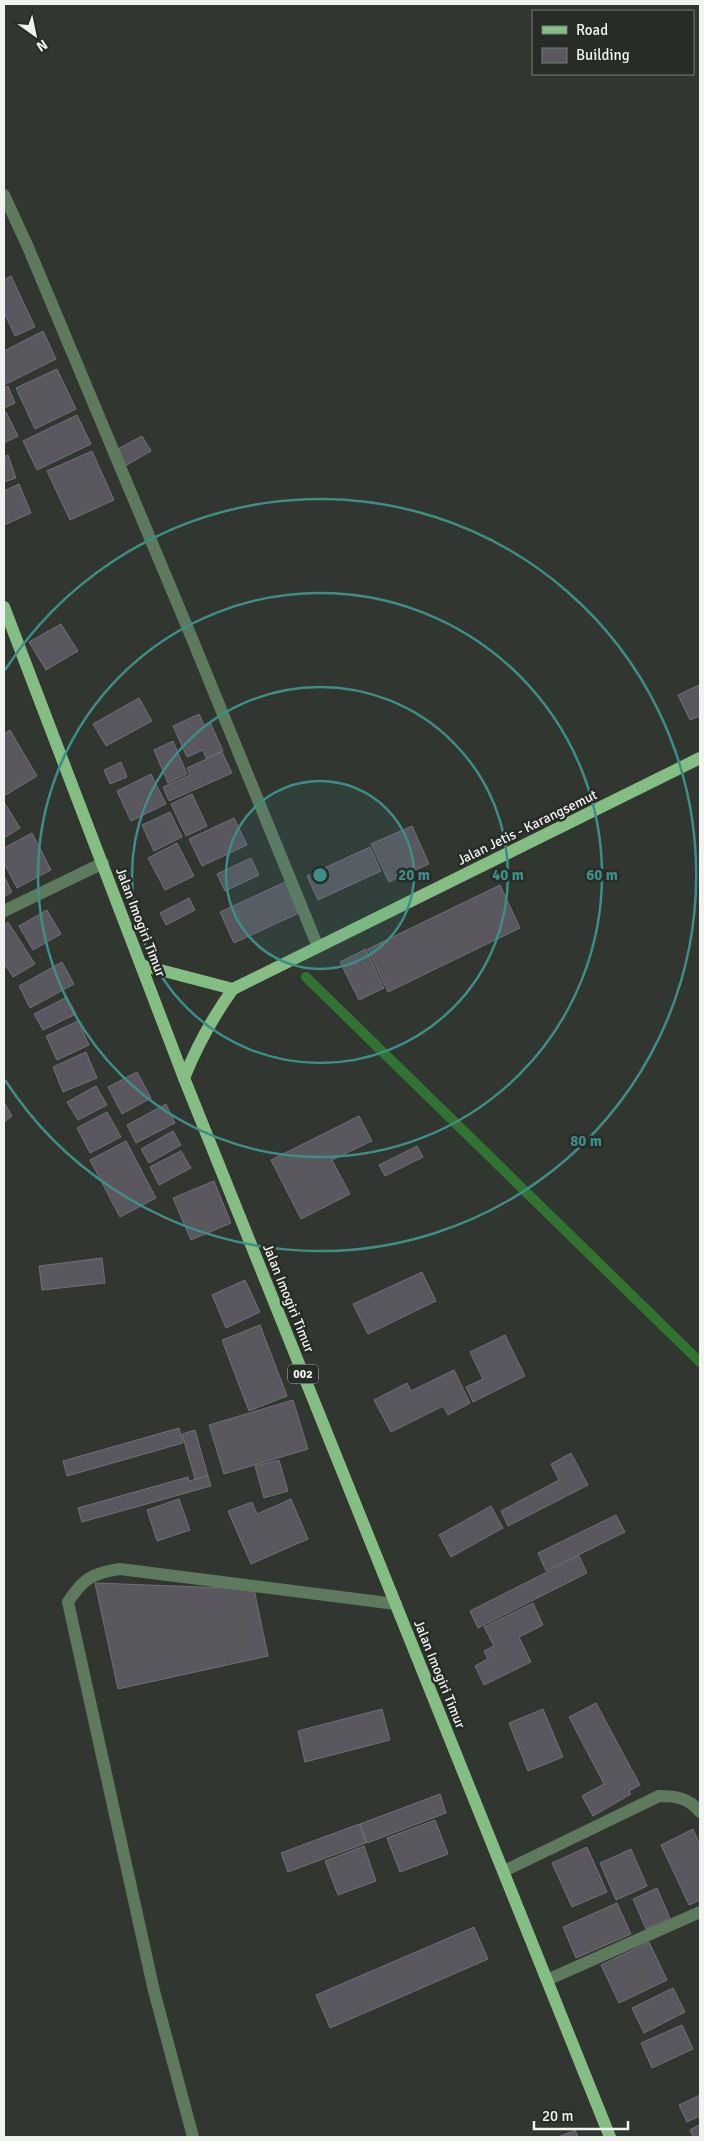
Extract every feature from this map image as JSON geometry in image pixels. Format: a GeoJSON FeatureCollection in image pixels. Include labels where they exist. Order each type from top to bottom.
{"type":"FeatureCollection","features":[{"type":"Feature","properties":{"kind":"main road","name":"Jalan Imogiri Timur"},"geometry":{"type":"LineString","coordinates":[[4,607],[184,1078],[610,2137]]}},
{"type":"Feature","properties":{"kind":"main road","name":"Jalan Jetis - Karangsemut"},"geometry":{"type":"LineString","coordinates":[[233,989],[700,758]]}},
{"type":"Feature","properties":{"kind":"main road"},"geometry":{"type":"LineString","coordinates":[[141,965],[233,989],[213,1017],[197,1046],[184,1078]]}},
{"type":"Feature","properties":{"kind":"street"},"geometry":{"type":"LineString","coordinates":[[4,196],[40,274],[318,948]]}},
{"type":"Feature","properties":{"kind":"street"},"geometry":{"type":"LineString","coordinates":[[4,911],[103,863]]}},
{"type":"Feature","properties":{"kind":"street"},"geometry":{"type":"LineString","coordinates":[[193,2137],[154,1991],[68,1602],[79,1585],[100,1572],[120,1569],[396,1604]]}},
{"type":"Feature","properties":{"kind":"street"},"geometry":{"type":"LineString","coordinates":[[504,1872],[659,1796],[675,1796],[686,1799],[700,1812]]}},
{"type":"Feature","properties":{"kind":"street"},"geometry":{"type":"LineString","coordinates":[[547,1980],[700,1912]]}},
{"type":"Feature","properties":{"kind":"building"},"geometry":{"type":"Polygon","coordinates":[[[11,276],[35,327],[15,336],[4,312],[4,280],[11,276]]]}},
{"type":"Feature","properties":{"kind":"building"},"geometry":{"type":"Polygon","coordinates":[[[43,331],[56,359],[4,385],[4,351],[43,331]]]}},
{"type":"Feature","properties":{"kind":"building"},"geometry":{"type":"Polygon","coordinates":[[[57,369],[76,409],[35,429],[16,388],[57,369]]]}},
{"type":"Feature","properties":{"kind":"building"},"geometry":{"type":"Polygon","coordinates":[[[8,386],[15,403],[4,408],[4,388],[8,386]]]}},
{"type":"Feature","properties":{"kind":"building"},"geometry":{"type":"Polygon","coordinates":[[[6,412],[18,436],[4,443],[4,413],[6,412]]]}},
{"type":"Feature","properties":{"kind":"building"},"geometry":{"type":"Polygon","coordinates":[[[77,415],[91,444],[37,470],[23,441],[77,415]]]}},
{"type":"Feature","properties":{"kind":"building"},"geometry":{"type":"Polygon","coordinates":[[[142,436],[151,451],[125,466],[116,450],[142,436]]]}},
{"type":"Feature","properties":{"kind":"building"},"geometry":{"type":"Polygon","coordinates":[[[92,451],[114,500],[70,520],[47,471],[92,451]]]}},
{"type":"Feature","properties":{"kind":"building"},"geometry":{"type":"Polygon","coordinates":[[[8,455],[16,478],[4,482],[4,457],[8,455]]]}},
{"type":"Feature","properties":{"kind":"building"},"geometry":{"type":"Polygon","coordinates":[[[19,484],[31,513],[4,525],[4,491],[19,484]]]}},
{"type":"Feature","properties":{"kind":"building"},"geometry":{"type":"Polygon","coordinates":[[[61,624],[78,651],[46,670],[29,642],[61,624]]]}},
{"type":"Feature","properties":{"kind":"building"},"geometry":{"type":"Polygon","coordinates":[[[699,685],[700,716],[690,720],[678,695],[699,685]]]}},
{"type":"Feature","properties":{"kind":"building"},"geometry":{"type":"Polygon","coordinates":[[[139,698],[152,721],[106,746],[93,724],[139,698]]]}},
{"type":"Feature","properties":{"kind":"building"},"geometry":{"type":"Polygon","coordinates":[[[199,714],[204,725],[210,722],[223,751],[206,758],[203,750],[187,757],[173,726],[199,714]]]}},
{"type":"Feature","properties":{"kind":"building"},"geometry":{"type":"Polygon","coordinates":[[[10,730],[37,776],[4,796],[4,734],[10,730]]]}},
{"type":"Feature","properties":{"kind":"building"},"geometry":{"type":"Polygon","coordinates":[[[173,741],[187,774],[168,783],[154,750],[173,741]]]}},
{"type":"Feature","properties":{"kind":"building"},"geometry":{"type":"Polygon","coordinates":[[[222,752],[232,773],[169,801],[163,787],[190,775],[187,768],[222,752]]]}},
{"type":"Feature","properties":{"kind":"building"},"geometry":{"type":"Polygon","coordinates":[[[121,762],[127,777],[110,784],[104,770],[121,762]]]}},
{"type":"Feature","properties":{"kind":"building"},"geometry":{"type":"Polygon","coordinates":[[[151,774],[166,804],[131,821],[117,791],[151,774]]]}},
{"type":"Feature","properties":{"kind":"building"},"geometry":{"type":"Polygon","coordinates":[[[192,794],[207,826],[186,836],[171,804],[192,794]]]}},
{"type":"Feature","properties":{"kind":"building"},"geometry":{"type":"Polygon","coordinates":[[[4,802],[20,828],[4,838],[4,802]]]}},
{"type":"Feature","properties":{"kind":"building"},"geometry":{"type":"Polygon","coordinates":[[[170,812],[182,837],[154,851],[142,825],[170,812]]]}},
{"type":"Feature","properties":{"kind":"building"},"geometry":{"type":"Polygon","coordinates":[[[234,818],[247,845],[202,866],[189,839],[234,818]]]}},
{"type":"Feature","properties":{"kind":"building"},"geometry":{"type":"Polygon","coordinates":[[[412,826],[429,864],[389,882],[371,844],[412,826]]]}},
{"type":"Feature","properties":{"kind":"building"},"geometry":{"type":"Polygon","coordinates":[[[32,833],[51,870],[17,888],[4,863],[4,848],[32,833]]]}},
{"type":"Feature","properties":{"kind":"building"},"geometry":{"type":"Polygon","coordinates":[[[177,843],[194,876],[165,890],[148,858],[177,843]]]}},
{"type":"Feature","properties":{"kind":"building"},"geometry":{"type":"Polygon","coordinates":[[[370,847],[381,871],[318,900],[307,876],[370,847]]]}},
{"type":"Feature","properties":{"kind":"building"},"geometry":{"type":"Polygon","coordinates":[[[251,858],[259,875],[225,891],[217,874],[251,858]]]}},
{"type":"Feature","properties":{"kind":"building"},"geometry":{"type":"Polygon","coordinates":[[[4,876],[12,892],[4,897],[4,876]]]}},
{"type":"Feature","properties":{"kind":"building"},"geometry":{"type":"Polygon","coordinates":[[[285,882],[299,913],[234,943],[220,912],[285,882]]]}},
{"type":"Feature","properties":{"kind":"building"},"geometry":{"type":"Polygon","coordinates":[[[500,885],[520,928],[388,992],[368,949],[500,885]]]}},
{"type":"Feature","properties":{"kind":"building"},"geometry":{"type":"Polygon","coordinates":[[[189,898],[195,910],[166,925],[160,913],[189,898]]]}},
{"type":"Feature","properties":{"kind":"building"},"geometry":{"type":"Polygon","coordinates":[[[47,910],[61,934],[33,950],[19,926],[47,910]]]}},
{"type":"Feature","properties":{"kind":"building"},"geometry":{"type":"Polygon","coordinates":[[[8,922],[35,964],[13,977],[4,963],[4,925],[8,922]]]}},
{"type":"Feature","properties":{"kind":"building"},"geometry":{"type":"Polygon","coordinates":[[[366,949],[384,988],[359,1000],[340,962],[366,949]]]}},
{"type":"Feature","properties":{"kind":"building"},"geometry":{"type":"Polygon","coordinates":[[[62,962],[74,984],[30,1008],[19,986],[62,962]]]}},
{"type":"Feature","properties":{"kind":"building"},"geometry":{"type":"Polygon","coordinates":[[[67,997],[76,1014],[43,1030],[34,1014],[67,997]]]}},
{"type":"Feature","properties":{"kind":"building"},"geometry":{"type":"Polygon","coordinates":[[[78,1021],[89,1045],[57,1060],[46,1036],[78,1021]]]}},
{"type":"Feature","properties":{"kind":"building"},"geometry":{"type":"Polygon","coordinates":[[[86,1052],[97,1078],[63,1092],[53,1067],[86,1052]]]}},
{"type":"Feature","properties":{"kind":"building"},"geometry":{"type":"Polygon","coordinates":[[[137,1072],[151,1098],[122,1114],[108,1087],[137,1072]]]}},
{"type":"Feature","properties":{"kind":"building"},"geometry":{"type":"Polygon","coordinates":[[[96,1086],[107,1105],[78,1120],[67,1102],[96,1086]]]}},
{"type":"Feature","properties":{"kind":"building"},"geometry":{"type":"Polygon","coordinates":[[[4,1102],[12,1116],[4,1122],[4,1102]]]}},
{"type":"Feature","properties":{"kind":"building"},"geometry":{"type":"Polygon","coordinates":[[[166,1104],[175,1123],[136,1143],[127,1125],[166,1104]]]}},
{"type":"Feature","properties":{"kind":"building"},"geometry":{"type":"Polygon","coordinates":[[[107,1112],[121,1137],[90,1153],[77,1128],[107,1112]]]}},
{"type":"Feature","properties":{"kind":"building"},"geometry":{"type":"Polygon","coordinates":[[[359,1116],[372,1141],[332,1160],[350,1194],[301,1219],[271,1160],[359,1116]]]}},
{"type":"Feature","properties":{"kind":"building"},"geometry":{"type":"Polygon","coordinates":[[[173,1131],[181,1145],[149,1163],[141,1149],[173,1131]]]}},
{"type":"Feature","properties":{"kind":"building"},"geometry":{"type":"Polygon","coordinates":[[[126,1141],[156,1198],[120,1217],[90,1160],[126,1141]]]}},
{"type":"Feature","properties":{"kind":"building"},"geometry":{"type":"Polygon","coordinates":[[[417,1146],[423,1157],[385,1176],[379,1165],[417,1146]]]}},
{"type":"Feature","properties":{"kind":"building"},"geometry":{"type":"Polygon","coordinates":[[[181,1151],[191,1168],[159,1185],[150,1167],[181,1151]]]}},
{"type":"Feature","properties":{"kind":"building"},"geometry":{"type":"Polygon","coordinates":[[[214,1181],[231,1223],[191,1240],[173,1198],[214,1181]]]}},
{"type":"Feature","properties":{"kind":"building"},"geometry":{"type":"Polygon","coordinates":[[[102,1258],[105,1283],[42,1290],[39,1266],[102,1258]]]}},
{"type":"Feature","properties":{"kind":"building"},"geometry":{"type":"Polygon","coordinates":[[[422,1272],[436,1301],[368,1334],[353,1304],[422,1272]]]}},
{"type":"Feature","properties":{"kind":"building"},"geometry":{"type":"Polygon","coordinates":[[[245,1280],[260,1312],[226,1328],[212,1295],[245,1280]]]}},
{"type":"Feature","properties":{"kind":"building"},"geometry":{"type":"Polygon","coordinates":[[[260,1325],[287,1396],[249,1411],[222,1340],[260,1325]]]}},
{"type":"Feature","properties":{"kind":"building"},"geometry":{"type":"Polygon","coordinates":[[[505,1335],[525,1376],[473,1402],[466,1387],[483,1379],[470,1352],[505,1335]]]}},
{"type":"Feature","properties":{"kind":"building"},"geometry":{"type":"Polygon","coordinates":[[[454,1370],[470,1403],[448,1415],[443,1406],[391,1432],[374,1400],[407,1383],[411,1391],[454,1370]]]}},
{"type":"Feature","properties":{"kind":"building"},"geometry":{"type":"Polygon","coordinates":[[[293,1400],[308,1449],[224,1474],[209,1425],[293,1400]]]}},
{"type":"Feature","properties":{"kind":"building"},"geometry":{"type":"Polygon","coordinates":[[[179,1428],[183,1443],[67,1476],[63,1461],[179,1428]]]}},
{"type":"Feature","properties":{"kind":"building"},"geometry":{"type":"Polygon","coordinates":[[[195,1430],[208,1476],[195,1479],[182,1434],[195,1430]]]}},
{"type":"Feature","properties":{"kind":"building"},"geometry":{"type":"Polygon","coordinates":[[[571,1453],[588,1485],[508,1526],[501,1511],[559,1480],[551,1464],[571,1453]]]}},
{"type":"Feature","properties":{"kind":"building"},"geometry":{"type":"Polygon","coordinates":[[[279,1460],[288,1491],[264,1498],[255,1466],[279,1460]]]}},
{"type":"Feature","properties":{"kind":"building"},"geometry":{"type":"Polygon","coordinates":[[[208,1476],[211,1486],[82,1522],[78,1508],[188,1477],[189,1481],[208,1476]]]}},
{"type":"Feature","properties":{"kind":"building"},"geometry":{"type":"Polygon","coordinates":[[[179,1499],[190,1530],[157,1541],[147,1510],[179,1499]]]}},
{"type":"Feature","properties":{"kind":"building"},"geometry":{"type":"Polygon","coordinates":[[[291,1499],[308,1539],[251,1564],[228,1511],[252,1502],[257,1514],[291,1499]]]}},
{"type":"Feature","properties":{"kind":"building"},"geometry":{"type":"Polygon","coordinates":[[[491,1506],[503,1528],[451,1557],[439,1535],[491,1506]]]}},
{"type":"Feature","properties":{"kind":"building"},"geometry":{"type":"Polygon","coordinates":[[[616,1515],[625,1532],[546,1571],[538,1553],[616,1515]]]}},
{"type":"Feature","properties":{"kind":"building"},"geometry":{"type":"Polygon","coordinates":[[[579,1556],[587,1573],[478,1628],[470,1611],[579,1556]]]}},
{"type":"Feature","properties":{"kind":"building"},"geometry":{"type":"Polygon","coordinates":[[[95,1583],[254,1589],[268,1656],[118,1689],[95,1583]]]}},
{"type":"Feature","properties":{"kind":"building"},"geometry":{"type":"Polygon","coordinates":[[[533,1603],[543,1625],[519,1637],[531,1662],[484,1685],[475,1666],[488,1659],[484,1651],[494,1646],[484,1627],[533,1603]]]}},
{"type":"Feature","properties":{"kind":"building"},"geometry":{"type":"Polygon","coordinates":[[[596,1703],[640,1785],[629,1791],[631,1794],[593,1816],[582,1796],[604,1784],[569,1717],[596,1703]]]}},
{"type":"Feature","properties":{"kind":"building"},"geometry":{"type":"Polygon","coordinates":[[[382,1709],[390,1740],[305,1762],[298,1731],[382,1709]]]}},
{"type":"Feature","properties":{"kind":"building"},"geometry":{"type":"Polygon","coordinates":[[[543,1709],[563,1757],[528,1771],[509,1723],[543,1709]]]}},
{"type":"Feature","properties":{"kind":"building"},"geometry":{"type":"Polygon","coordinates":[[[440,1794],[446,1813],[367,1843],[360,1824],[440,1794]]]}},
{"type":"Feature","properties":{"kind":"building"},"geometry":{"type":"Polygon","coordinates":[[[435,1820],[448,1854],[400,1872],[387,1838],[435,1820]]]}},
{"type":"Feature","properties":{"kind":"building"},"geometry":{"type":"Polygon","coordinates":[[[359,1824],[366,1843],[288,1872],[281,1853],[359,1824]]]}},
{"type":"Feature","properties":{"kind":"building"},"geometry":{"type":"Polygon","coordinates":[[[693,1829],[700,1845],[700,1900],[689,1905],[661,1845],[693,1829]]]}},
{"type":"Feature","properties":{"kind":"building"},"geometry":{"type":"Polygon","coordinates":[[[364,1846],[376,1881],[338,1895],[325,1861],[364,1846]]]}},
{"type":"Feature","properties":{"kind":"building"},"geometry":{"type":"Polygon","coordinates":[[[587,1847],[607,1892],[572,1907],[552,1863],[587,1847]]]}},
{"type":"Feature","properties":{"kind":"building"},"geometry":{"type":"Polygon","coordinates":[[[631,1849],[647,1886],[616,1900],[600,1863],[631,1849]]]}},
{"type":"Feature","properties":{"kind":"building"},"geometry":{"type":"Polygon","coordinates":[[[657,1888],[670,1918],[646,1929],[633,1899],[657,1888]]]}},
{"type":"Feature","properties":{"kind":"building"},"geometry":{"type":"Polygon","coordinates":[[[617,1903],[631,1934],[576,1958],[563,1927],[617,1903]]]}},
{"type":"Feature","properties":{"kind":"building"},"geometry":{"type":"Polygon","coordinates":[[[474,1927],[488,1959],[330,2028],[316,1995],[474,1927]]]}},
{"type":"Feature","properties":{"kind":"building"},"geometry":{"type":"Polygon","coordinates":[[[649,1942],[667,1980],[619,2003],[601,1965],[649,1942]]]}},
{"type":"Feature","properties":{"kind":"building"},"geometry":{"type":"Polygon","coordinates":[[[673,1988],[685,2012],[644,2033],[632,2008],[673,1988]]]}},
{"type":"Feature","properties":{"kind":"building"},"geometry":{"type":"Polygon","coordinates":[[[682,2025],[693,2049],[652,2068],[641,2043],[682,2025]]]}},
{"type":"Feature","properties":{"kind":"building"},"geometry":{"type":"Polygon","coordinates":[[[700,2095],[700,2116],[687,2122],[679,2105],[700,2095]]]}},
{"type":"Feature","properties":{"kind":"building"},"geometry":{"type":"Polygon","coordinates":[[[700,2124],[700,2137],[693,2137],[690,2130],[700,2124]]]}},
{"type":"Feature","properties":{"kind":"building"},"geometry":{"type":"Polygon","coordinates":[[[575,2130],[578,2137],[558,2137],[575,2130]]]}},
{"type":"Feature","properties":{"kind":"waterway"},"geometry":{"type":"LineString","coordinates":[[306,977],[700,1362]]}}]}
